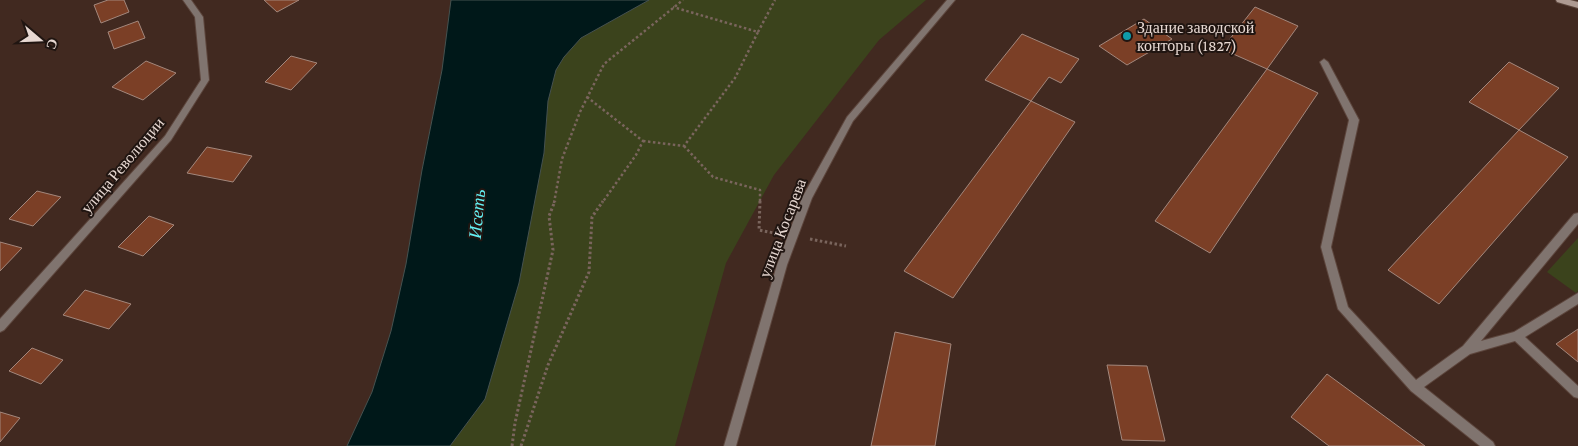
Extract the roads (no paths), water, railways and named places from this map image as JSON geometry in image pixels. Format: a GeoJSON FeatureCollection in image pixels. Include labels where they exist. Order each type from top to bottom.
{"type":"FeatureCollection","features":[{"type":"Feature","properties":{"kind":"main road"},"geometry":{"type":"LineString","coordinates":[[1560,0],[1578,5]]}},
{"type":"Feature","properties":{"kind":"street","name":"улица Революции"},"geometry":{"type":"LineString","coordinates":[[0,327],[168,138],[205,80],[199,17],[187,0]]}},
{"type":"Feature","properties":{"kind":"street","name":"улица Косарева"},"geometry":{"type":"LineString","coordinates":[[730,446],[782,265],[807,198],[850,119],[951,0]]}},
{"type":"Feature","properties":{"kind":"street"},"geometry":{"type":"LineString","coordinates":[[1324,62],[1354,120],[1326,247],[1342,309],[1415,387],[1489,446]]}},
{"type":"Feature","properties":{"kind":"street"},"geometry":{"type":"LineString","coordinates":[[1415,387],[1467,350],[1578,217]]}},
{"type":"Feature","properties":{"kind":"street"},"geometry":{"type":"LineString","coordinates":[[1467,350],[1517,336],[1578,298]]}},
{"type":"Feature","properties":{"kind":"street"},"geometry":{"type":"LineString","coordinates":[[1517,336],[1578,393]]}},
{"type":"Feature","properties":{"kind":"water","name":"Исеть"},"geometry":{"type":"Polygon","coordinates":[[[451,0],[649,0],[581,38],[564,57],[556,70],[548,101],[544,153],[519,283],[485,399],[450,446],[347,446],[372,392],[391,331],[406,264],[442,70],[451,0]]]}},
{"type":"Feature","properties":{"kind":"place","name":"Здание заводской конторы (1827)"},"geometry":{"type":"Point","coordinates":[1127,36]}}]}
